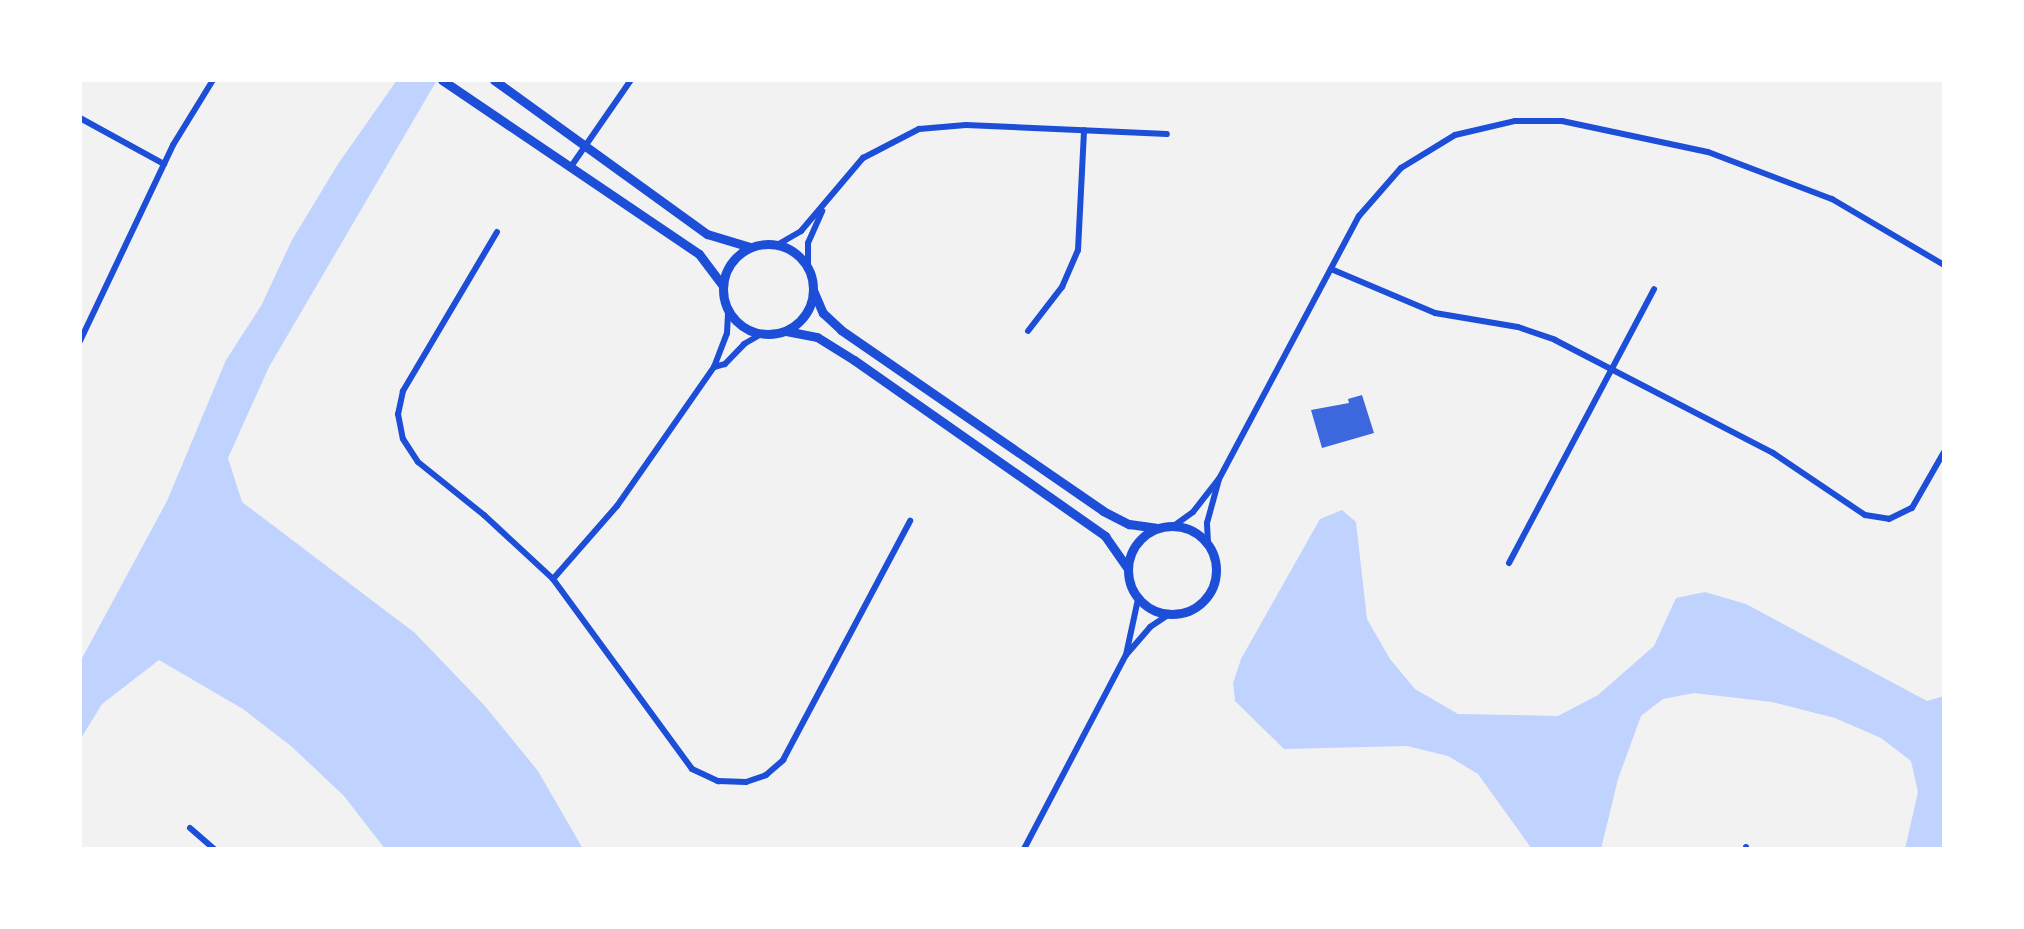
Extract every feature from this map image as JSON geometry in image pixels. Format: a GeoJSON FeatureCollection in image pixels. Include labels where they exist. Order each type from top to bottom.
{"type":"FeatureCollection","features":[{"type":"Feature","properties":{"kind":"street"},"geometry":{"type":"LineString","coordinates":[[80,341],[164,164],[213,80]]}},
{"type":"Feature","properties":{"kind":"street"},"geometry":{"type":"LineString","coordinates":[[442,80],[699,254],[722,284],[728,312],[727,333],[714,367],[611,515],[553,579]]}},
{"type":"Feature","properties":{"kind":"street"},"geometry":{"type":"LineString","coordinates":[[494,80],[707,234],[750,248],[777,245],[796,236],[864,158],[919,129],[966,125],[1167,134]]}},
{"type":"Feature","properties":{"kind":"street"},"geometry":{"type":"LineString","coordinates":[[570,169],[632,80]]}},
{"type":"Feature","properties":{"kind":"street"},"geometry":{"type":"LineString","coordinates":[[80,118],[164,164]]}},
{"type":"Feature","properties":{"kind":"street"},"geometry":{"type":"LineString","coordinates":[[1138,599],[1169,614],[1184,613],[1208,597],[1217,570],[1208,543],[1207,523],[1219,479],[1331,268],[1366,205],[1413,158],[1467,130],[1536,120],[1592,125],[1738,162],[1854,210],[1944,264]]}},
{"type":"Feature","properties":{"kind":"street"},"geometry":{"type":"LineString","coordinates":[[1028,331],[1062,287],[1078,250],[1084,130]]}},
{"type":"Feature","properties":{"kind":"street"},"geometry":{"type":"LineString","coordinates":[[822,209],[808,243],[808,269],[823,312],[841,330],[1103,511],[1129,524],[1188,528],[1208,543]]}},
{"type":"Feature","properties":{"kind":"street"},"geometry":{"type":"LineString","coordinates":[[496,232],[403,391],[400,430],[418,462],[484,514],[553,579],[685,762],[708,778],[746,782],[774,769],[790,749],[910,521]]}},
{"type":"Feature","properties":{"kind":"street"},"geometry":{"type":"LineString","coordinates":[[777,245],[801,258],[808,269]]}},
{"type":"Feature","properties":{"kind":"street"},"geometry":{"type":"LineString","coordinates":[[722,284],[731,262],[750,248]]}},
{"type":"Feature","properties":{"kind":"street"},"geometry":{"type":"LineString","coordinates":[[1331,268],[1434,313],[1543,335],[1773,453],[1856,511],[1881,519],[1898,518],[1918,502],[1944,452]]}},
{"type":"Feature","properties":{"kind":"street"},"geometry":{"type":"LineString","coordinates":[[1509,563],[1654,289]]}},
{"type":"Feature","properties":{"kind":"street"},"geometry":{"type":"LineString","coordinates":[[786,331],[806,314],[813,290]]}},
{"type":"Feature","properties":{"kind":"street"},"geometry":{"type":"LineString","coordinates":[[728,312],[737,322],[761,334]]}},
{"type":"Feature","properties":{"kind":"street"},"geometry":{"type":"LineString","coordinates":[[714,367],[725,364],[744,344],[761,334],[786,331],[817,337],[1099,530],[1118,549],[1138,599],[1126,655]]}},
{"type":"Feature","properties":{"kind":"street"},"geometry":{"type":"LineString","coordinates":[[1175,525],[1219,479]]}},
{"type":"Feature","properties":{"kind":"street"},"geometry":{"type":"LineString","coordinates":[[1127,568],[1135,544],[1156,528]]}},
{"type":"Feature","properties":{"kind":"street"},"geometry":{"type":"LineString","coordinates":[[1024,849],[1126,655],[1150,627],[1169,614]]}},
{"type":"Feature","properties":{"kind":"street"},"geometry":{"type":"LineString","coordinates":[[190,828],[214,849]]}},
{"type":"Feature","properties":{"kind":"water"},"geometry":{"type":"Polygon","coordinates":[[[397,80],[437,80],[269,367],[228,458],[242,502],[415,633],[484,705],[538,771],[583,849],[385,849],[344,796],[291,746],[243,709],[159,660],[102,704],[80,740],[80,662],[167,501],[226,360],[261,306],[292,240],[338,164],[397,80]]]}},
{"type":"Feature","properties":{"kind":"water"},"geometry":{"type":"Polygon","coordinates":[[[1342,510],[1356,522],[1367,619],[1390,659],[1415,689],[1458,714],[1558,716],[1598,695],[1654,646],[1676,598],[1705,592],[1746,604],[1927,701],[1944,696],[1944,849],[1905,849],[1918,792],[1911,761],[1881,738],[1835,718],[1772,702],[1694,693],[1663,699],[1641,716],[1618,779],[1601,849],[1532,849],[1478,774],[1448,756],[1407,746],[1284,749],[1235,701],[1233,683],[1241,659],[1320,519],[1342,510]]]}},
{"type":"Feature","properties":{"kind":"building"},"geometry":{"type":"Polygon","coordinates":[[[1362,395],[1374,433],[1322,448],[1311,410],[1349,403],[1348,399],[1362,395]]]}}]}
